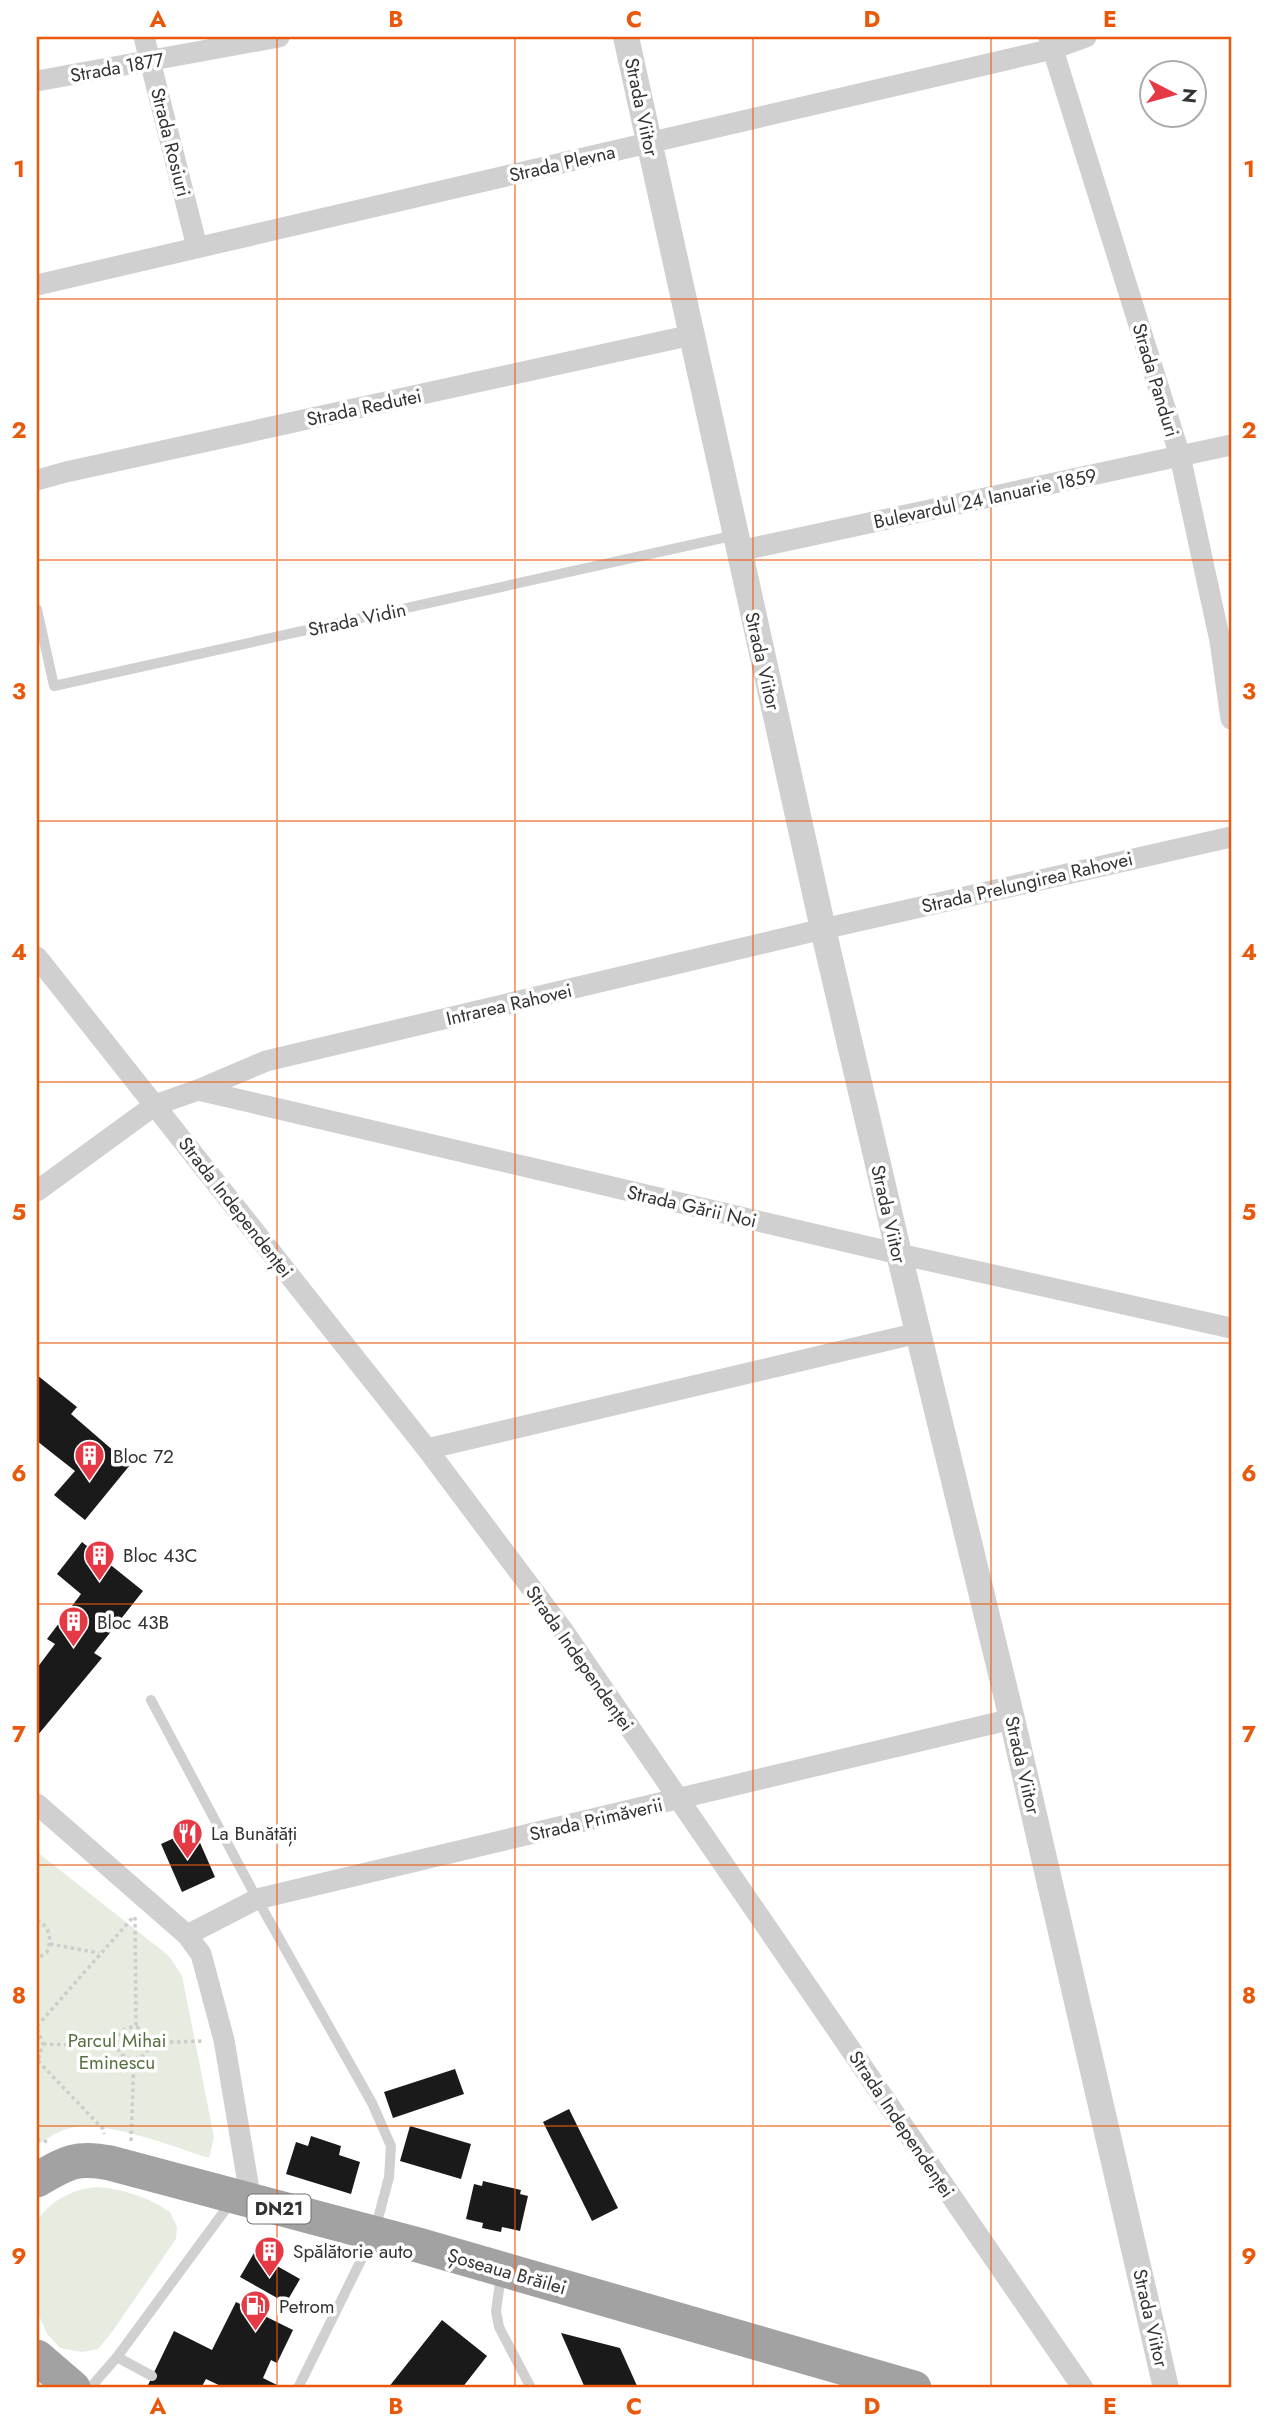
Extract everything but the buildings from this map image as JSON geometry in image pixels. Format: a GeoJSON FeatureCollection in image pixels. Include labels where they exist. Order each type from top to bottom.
{"type":"FeatureCollection","features":[{"type":"Feature","properties":{"kind":"highway","name":"Șoseaua Brăilei"},"geometry":{"type":"LineString","coordinates":[[37,2196],[47,2174],[76,2160],[120,2166],[502,2269],[832,2370],[914,2388]]}},
{"type":"Feature","properties":{"kind":"highway"},"geometry":{"type":"LineString","coordinates":[[37,2357],[73,2388]]}},
{"type":"Feature","properties":{"kind":"street","name":"Strada Rosiuri"},"geometry":{"type":"LineString","coordinates":[[144,37],[197,247]]}},
{"type":"Feature","properties":{"kind":"street","name":"Strada 1877"},"geometry":{"type":"LineString","coordinates":[[37,81],[279,37]]}},
{"type":"Feature","properties":{"kind":"street","name":"Strada Viitor"},"geometry":{"type":"LineString","coordinates":[[626,37],[823,929],[1012,1719],[1166,2388]]}},
{"type":"Feature","properties":{"kind":"street","name":"Strada Plevna"},"geometry":{"type":"LineString","coordinates":[[37,285],[650,143],[1051,43],[1086,37]]}},
{"type":"Feature","properties":{"kind":"street","name":"Strada Panduri"},"geometry":{"type":"LineString","coordinates":[[1051,43],[1180,456],[1226,640],[1231,719]]}},
{"type":"Feature","properties":{"kind":"street","name":"Strada Redutei"},"geometry":{"type":"LineString","coordinates":[[37,480],[692,335]]}},
{"type":"Feature","properties":{"kind":"street","name":"Bulevardul 24 Ianuarie 1859"},"geometry":{"type":"LineString","coordinates":[[737,543],[1231,445]]}},
{"type":"Feature","properties":{"kind":"street","name":"Strada Prelungirea Rahovei"},"geometry":{"type":"LineString","coordinates":[[823,929],[1231,837]]}},
{"type":"Feature","properties":{"kind":"street","name":"Intrarea Rahovei"},"geometry":{"type":"LineString","coordinates":[[198,1090],[265,1061],[823,929]]}},
{"type":"Feature","properties":{"kind":"street","name":"Strada Independenței"},"geometry":{"type":"LineString","coordinates":[[37,957],[427,1448],[562,1629],[1083,2388]]}},
{"type":"Feature","properties":{"kind":"street"},"geometry":{"type":"LineString","coordinates":[[37,1191],[155,1105],[198,1090]]}},
{"type":"Feature","properties":{"kind":"street","name":"Strada Gării Noi"},"geometry":{"type":"LineString","coordinates":[[198,1090],[899,1254],[1231,1328]]}},
{"type":"Feature","properties":{"kind":"street"},"geometry":{"type":"LineString","coordinates":[[427,1448],[918,1333]]}},
{"type":"Feature","properties":{"kind":"street","name":"Strada Primăverii"},"geometry":{"type":"LineString","coordinates":[[187,1935],[257,1899],[1012,1719]]}},
{"type":"Feature","properties":{"kind":"street"},"geometry":{"type":"LineString","coordinates":[[37,1804],[141,1908],[187,1935],[201,1954],[224,2040],[243,2199]]}},
{"type":"Feature","properties":{"kind":"lane","name":"Strada Vidin"},"geometry":{"type":"LineString","coordinates":[[37,609],[54,686],[737,543]]}},
{"type":"Feature","properties":{"kind":"lane"},"geometry":{"type":"LineString","coordinates":[[151,1700],[257,1899],[372,2103],[391,2147],[389,2177],[374,2234],[298,2388]]}},
{"type":"Feature","properties":{"kind":"lane"},"geometry":{"type":"LineString","coordinates":[[90,2388],[243,2199]]}},
{"type":"Feature","properties":{"kind":"lane"},"geometry":{"type":"LineString","coordinates":[[502,2269],[496,2311],[499,2328],[531,2388]]}},
{"type":"Feature","properties":{"kind":"lane"},"geometry":{"type":"LineString","coordinates":[[117,2357],[152,2376]]}},
{"type":"Feature","properties":{"kind":"path"},"geometry":{"type":"LineString","coordinates":[[120,2166],[103,2129],[37,2061],[43,2043],[37,2027],[141,1908]]}},
{"type":"Feature","properties":{"kind":"path"},"geometry":{"type":"LineString","coordinates":[[136,2028],[141,1908]]}},
{"type":"Feature","properties":{"kind":"path"},"geometry":{"type":"LineString","coordinates":[[37,1920],[46,1927],[50,1935],[47,1952],[37,1959]]}},
{"type":"Feature","properties":{"kind":"path"},"geometry":{"type":"LineString","coordinates":[[50,1944],[100,1953]]}},
{"type":"Feature","properties":{"kind":"path"},"geometry":{"type":"LineString","coordinates":[[128,2028],[143,2031],[149,2043],[144,2056],[135,2059],[125,2057],[117,2046],[121,2033],[128,2028]]}},
{"type":"Feature","properties":{"kind":"path"},"geometry":{"type":"LineString","coordinates":[[149,2043],[224,2040]]}},
{"type":"Feature","properties":{"kind":"path"},"geometry":{"type":"LineString","coordinates":[[43,2043],[117,2046]]}},
{"type":"Feature","properties":{"kind":"path"},"geometry":{"type":"LineString","coordinates":[[120,2166],[135,2059]]}},
{"type":"Feature","properties":{"kind":"green space","name":"Parcul Mihai Eminescu"},"geometry":{"type":"Polygon","coordinates":[[[37,1852],[169,1956],[182,1976],[214,2137],[209,2158],[137,2135],[98,2127],[80,2126],[66,2129],[37,2145],[37,1852]]]}},
{"type":"Feature","properties":{"kind":"green space"},"geometry":{"type":"Polygon","coordinates":[[[97,2187],[135,2195],[170,2212],[177,2227],[176,2239],[98,2349],[82,2352],[60,2348],[47,2334],[37,2311],[37,2221],[49,2207],[63,2197],[79,2190],[97,2187]]]}},
{"type":"Feature","properties":{"kind":"place","name":"Bloc 72"},"geometry":{"type":"Point","coordinates":[90,1483]}},
{"type":"Feature","properties":{"kind":"place","name":"Bloc 43C"},"geometry":{"type":"Point","coordinates":[100,1582]}},
{"type":"Feature","properties":{"kind":"place","name":"Bloc 43B"},"geometry":{"type":"Point","coordinates":[74,1649]}},
{"type":"Feature","properties":{"kind":"place","name":"La Bunătăți"},"geometry":{"type":"Point","coordinates":[188,1860]}},
{"type":"Feature","properties":{"kind":"place","name":"Spălătorie auto"},"geometry":{"type":"Point","coordinates":[270,2278]}},
{"type":"Feature","properties":{"kind":"place","name":"Petrom"},"geometry":{"type":"Point","coordinates":[256,2333]}}]}
